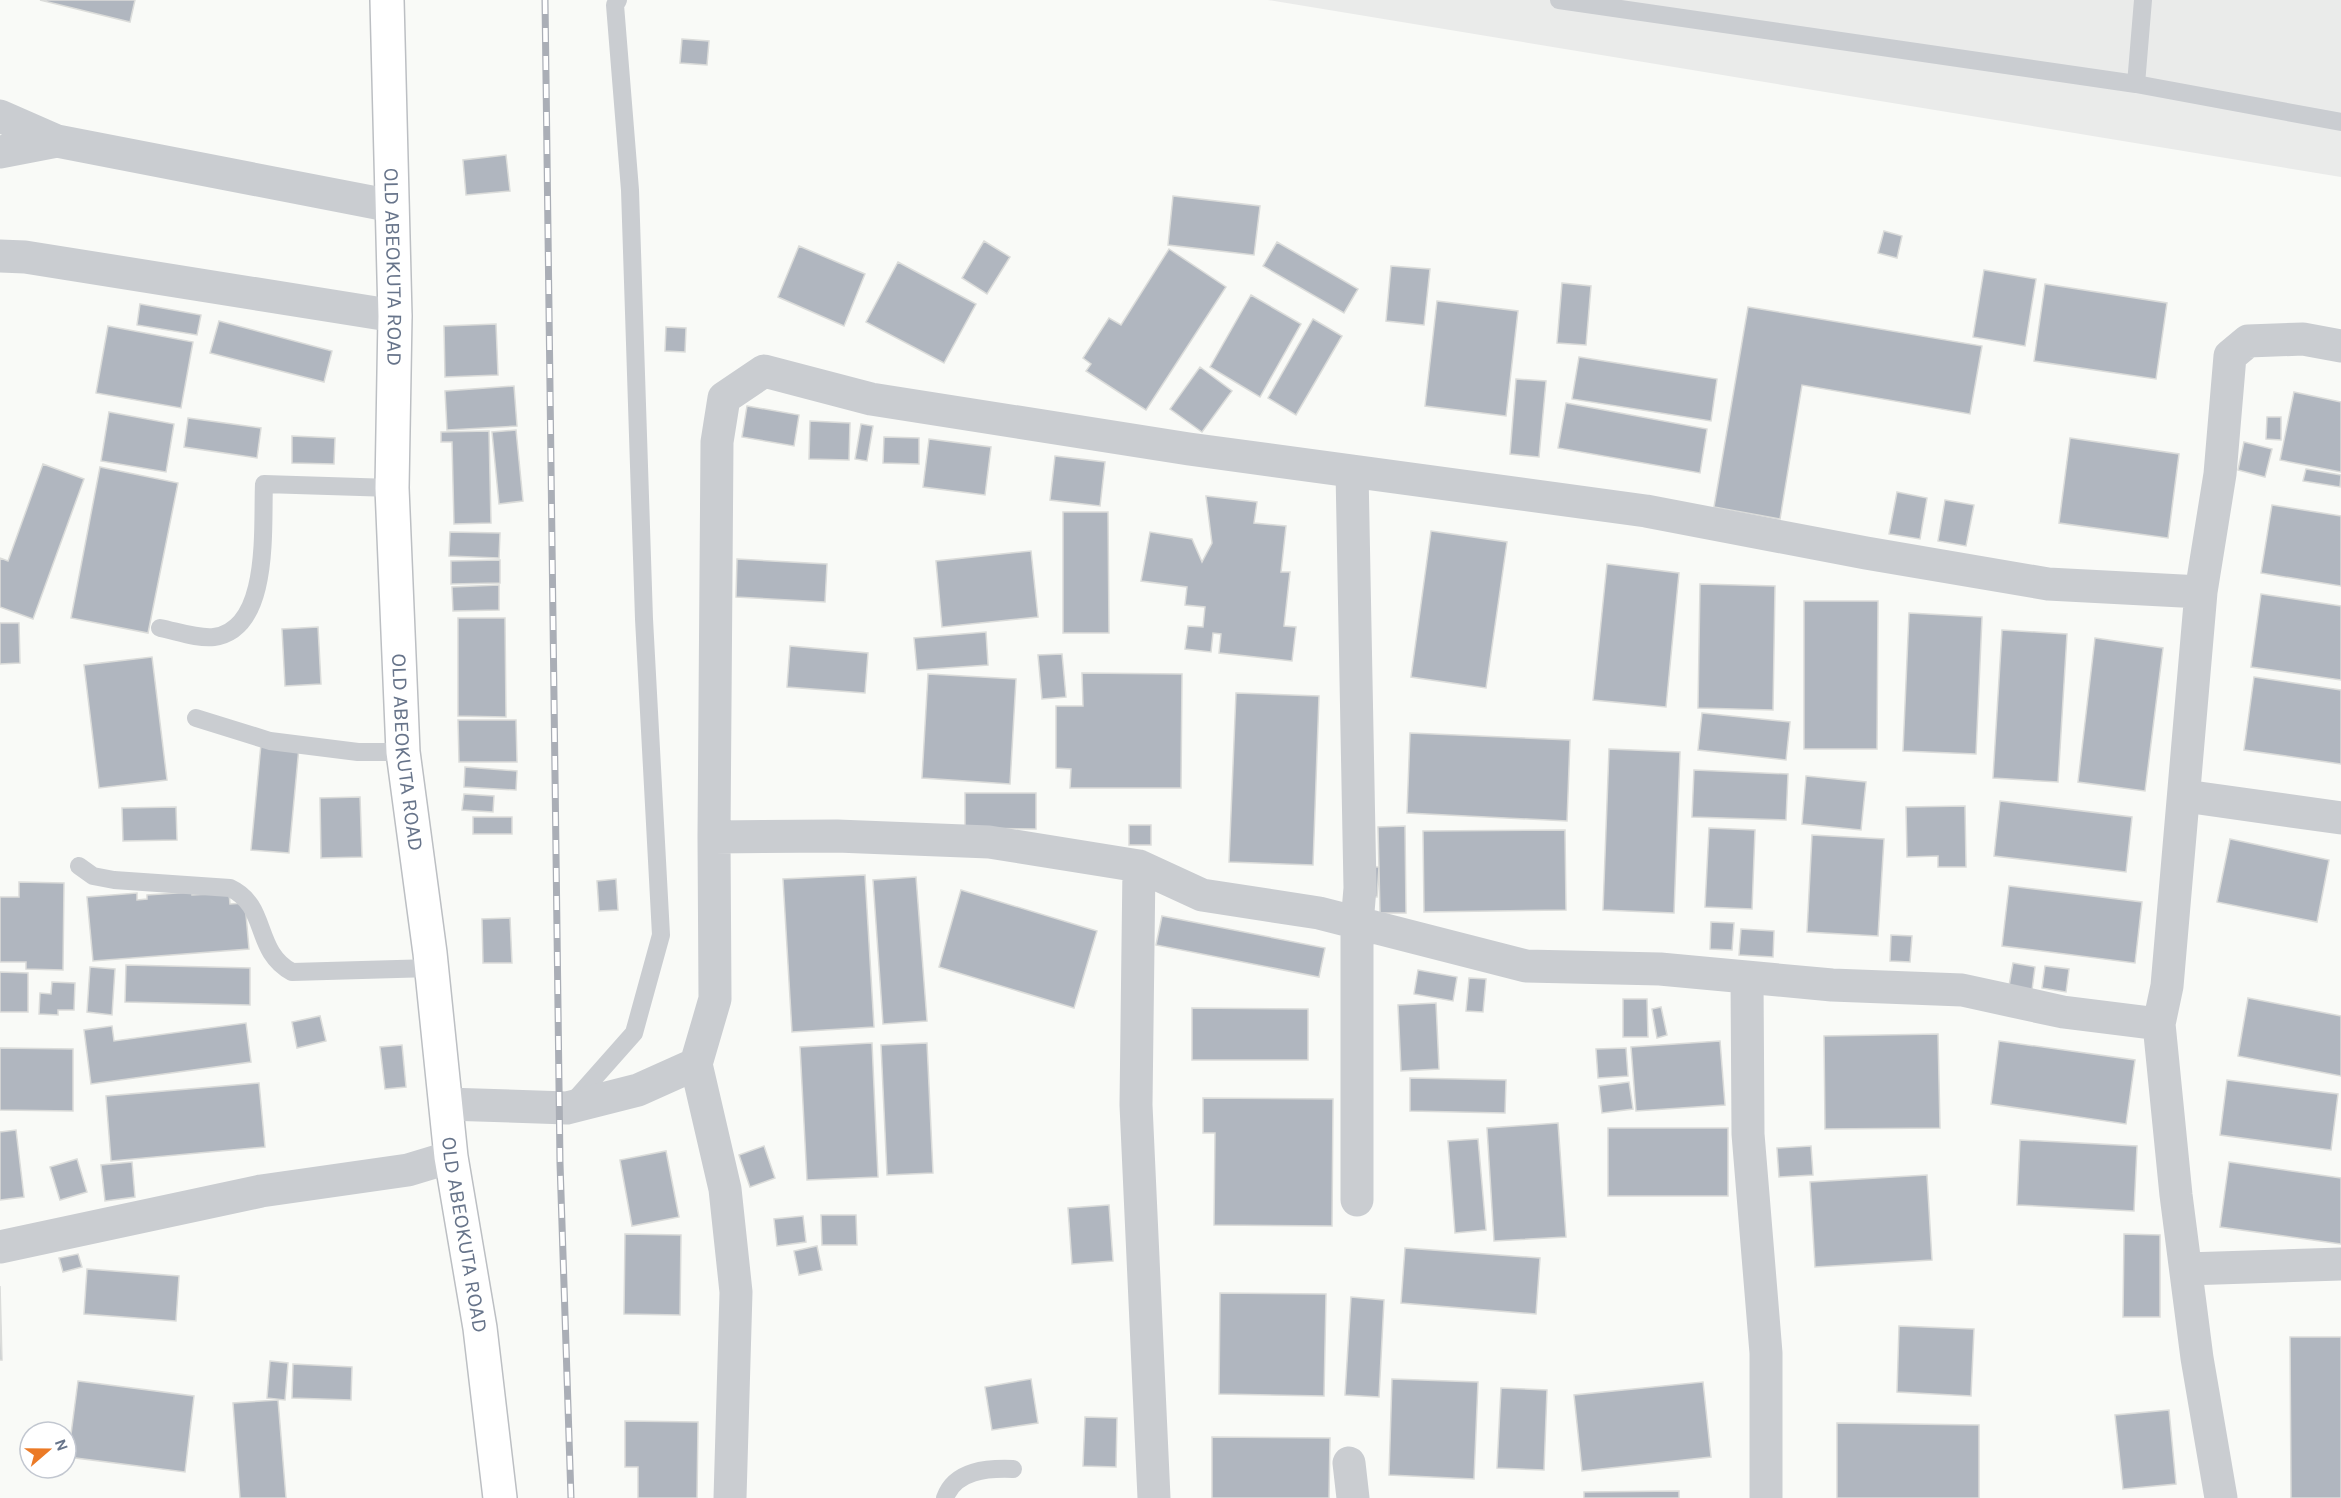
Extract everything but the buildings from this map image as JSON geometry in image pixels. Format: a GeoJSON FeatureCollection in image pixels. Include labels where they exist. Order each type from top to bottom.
{"type":"FeatureCollection","features":[{"type":"Feature","properties":{"kind":"highway","name":"OLD ABEOKUTA ROAD"},"geometry":{"type":"LineString","coordinates":[[387,0],[395,316],[392,488],[403,752],[432,968],[451,1157],[480,1328],[500,1498]]}},
{"type":"Feature","properties":{"kind":"street"},"geometry":{"type":"LineString","coordinates":[[0,116],[57,141],[392,206]]}},
{"type":"Feature","properties":{"kind":"street"},"geometry":{"type":"LineString","coordinates":[[0,152],[57,141]]}},
{"type":"Feature","properties":{"kind":"street"},"geometry":{"type":"LineString","coordinates":[[0,256],[25,257],[395,316]]}},
{"type":"Feature","properties":{"kind":"street"},"geometry":{"type":"LineString","coordinates":[[2221,1498],[2197,1358],[2159,1024],[2167,986],[2201,592],[2220,474],[2230,356],[2248,342],[2303,339],[2341,346]]}},
{"type":"Feature","properties":{"kind":"street"},"geometry":{"type":"LineString","coordinates":[[730,1498],[736,1292],[725,1188],[696,1064],[715,999],[717,442],[724,398],[765,371],[871,399],[1189,449],[1646,511],[1866,553],[2048,584],[2201,592]]}},
{"type":"Feature","properties":{"kind":"street"},"geometry":{"type":"LineString","coordinates":[[1352,471],[1360,888],[1357,924],[1357,1200]]}},
{"type":"Feature","properties":{"kind":"street"},"geometry":{"type":"LineString","coordinates":[[2185,796],[2341,818]]}},
{"type":"Feature","properties":{"kind":"street"},"geometry":{"type":"LineString","coordinates":[[714,837],[837,836],[989,842],[1139,866],[1202,896],[1319,913],[1526,966],[1660,969],[1832,985],[1962,990],[2063,1012],[2159,1024]]}},
{"type":"Feature","properties":{"kind":"street"},"geometry":{"type":"LineString","coordinates":[[1139,866],[1136,1105],[1154,1498]]}},
{"type":"Feature","properties":{"kind":"street"},"geometry":{"type":"LineString","coordinates":[[1747,977],[1748,1134],[1766,1353],[1766,1498]]}},
{"type":"Feature","properties":{"kind":"street"},"geometry":{"type":"LineString","coordinates":[[446,1104],[567,1108],[638,1090],[696,1064]]}},
{"type":"Feature","properties":{"kind":"street"},"geometry":{"type":"LineString","coordinates":[[0,1247],[261,1191],[408,1170],[451,1157]]}},
{"type":"Feature","properties":{"kind":"street"},"geometry":{"type":"LineString","coordinates":[[2186,1269],[2341,1264]]}},
{"type":"Feature","properties":{"kind":"street"},"geometry":{"type":"LineString","coordinates":[[1349,1463],[1353,1498]]}},
{"type":"Feature","properties":{"kind":"lane"},"geometry":{"type":"LineString","coordinates":[[567,1108],[634,1033],[661,935],[644,619],[630,190],[615,5],[618,0]]}},
{"type":"Feature","properties":{"kind":"lane"},"geometry":{"type":"LineString","coordinates":[[1559,0],[2136,84],[2341,122]]}},
{"type":"Feature","properties":{"kind":"lane"},"geometry":{"type":"LineString","coordinates":[[2136,84],[2143,0]]}},
{"type":"Feature","properties":{"kind":"lane"},"geometry":{"type":"LineString","coordinates":[[160,628],[212,638],[230,633],[245,619],[253,605],[259,577],[264,484],[392,488]]}},
{"type":"Feature","properties":{"kind":"lane"},"geometry":{"type":"LineString","coordinates":[[196,718],[270,741],[358,752],[403,752]]}},
{"type":"Feature","properties":{"kind":"lane"},"geometry":{"type":"LineString","coordinates":[[79,866],[93,876],[114,880],[230,888],[242,894],[253,908],[267,947],[278,964],[292,972],[432,968]]}},
{"type":"Feature","properties":{"kind":"lane"},"geometry":{"type":"LineString","coordinates":[[945,1498],[953,1484],[966,1475],[989,1468],[1013,1469]]}},
{"type":"Feature","properties":{"kind":"shaded area"},"geometry":{"type":"Polygon","coordinates":[[[1268,0],[2341,0],[2341,177],[1268,0]]]}},
{"type":"Feature","properties":{"kind":"railway"},"geometry":{"type":"LineString","coordinates":[[545,0],[560,1163],[571,1498]]}}]}
